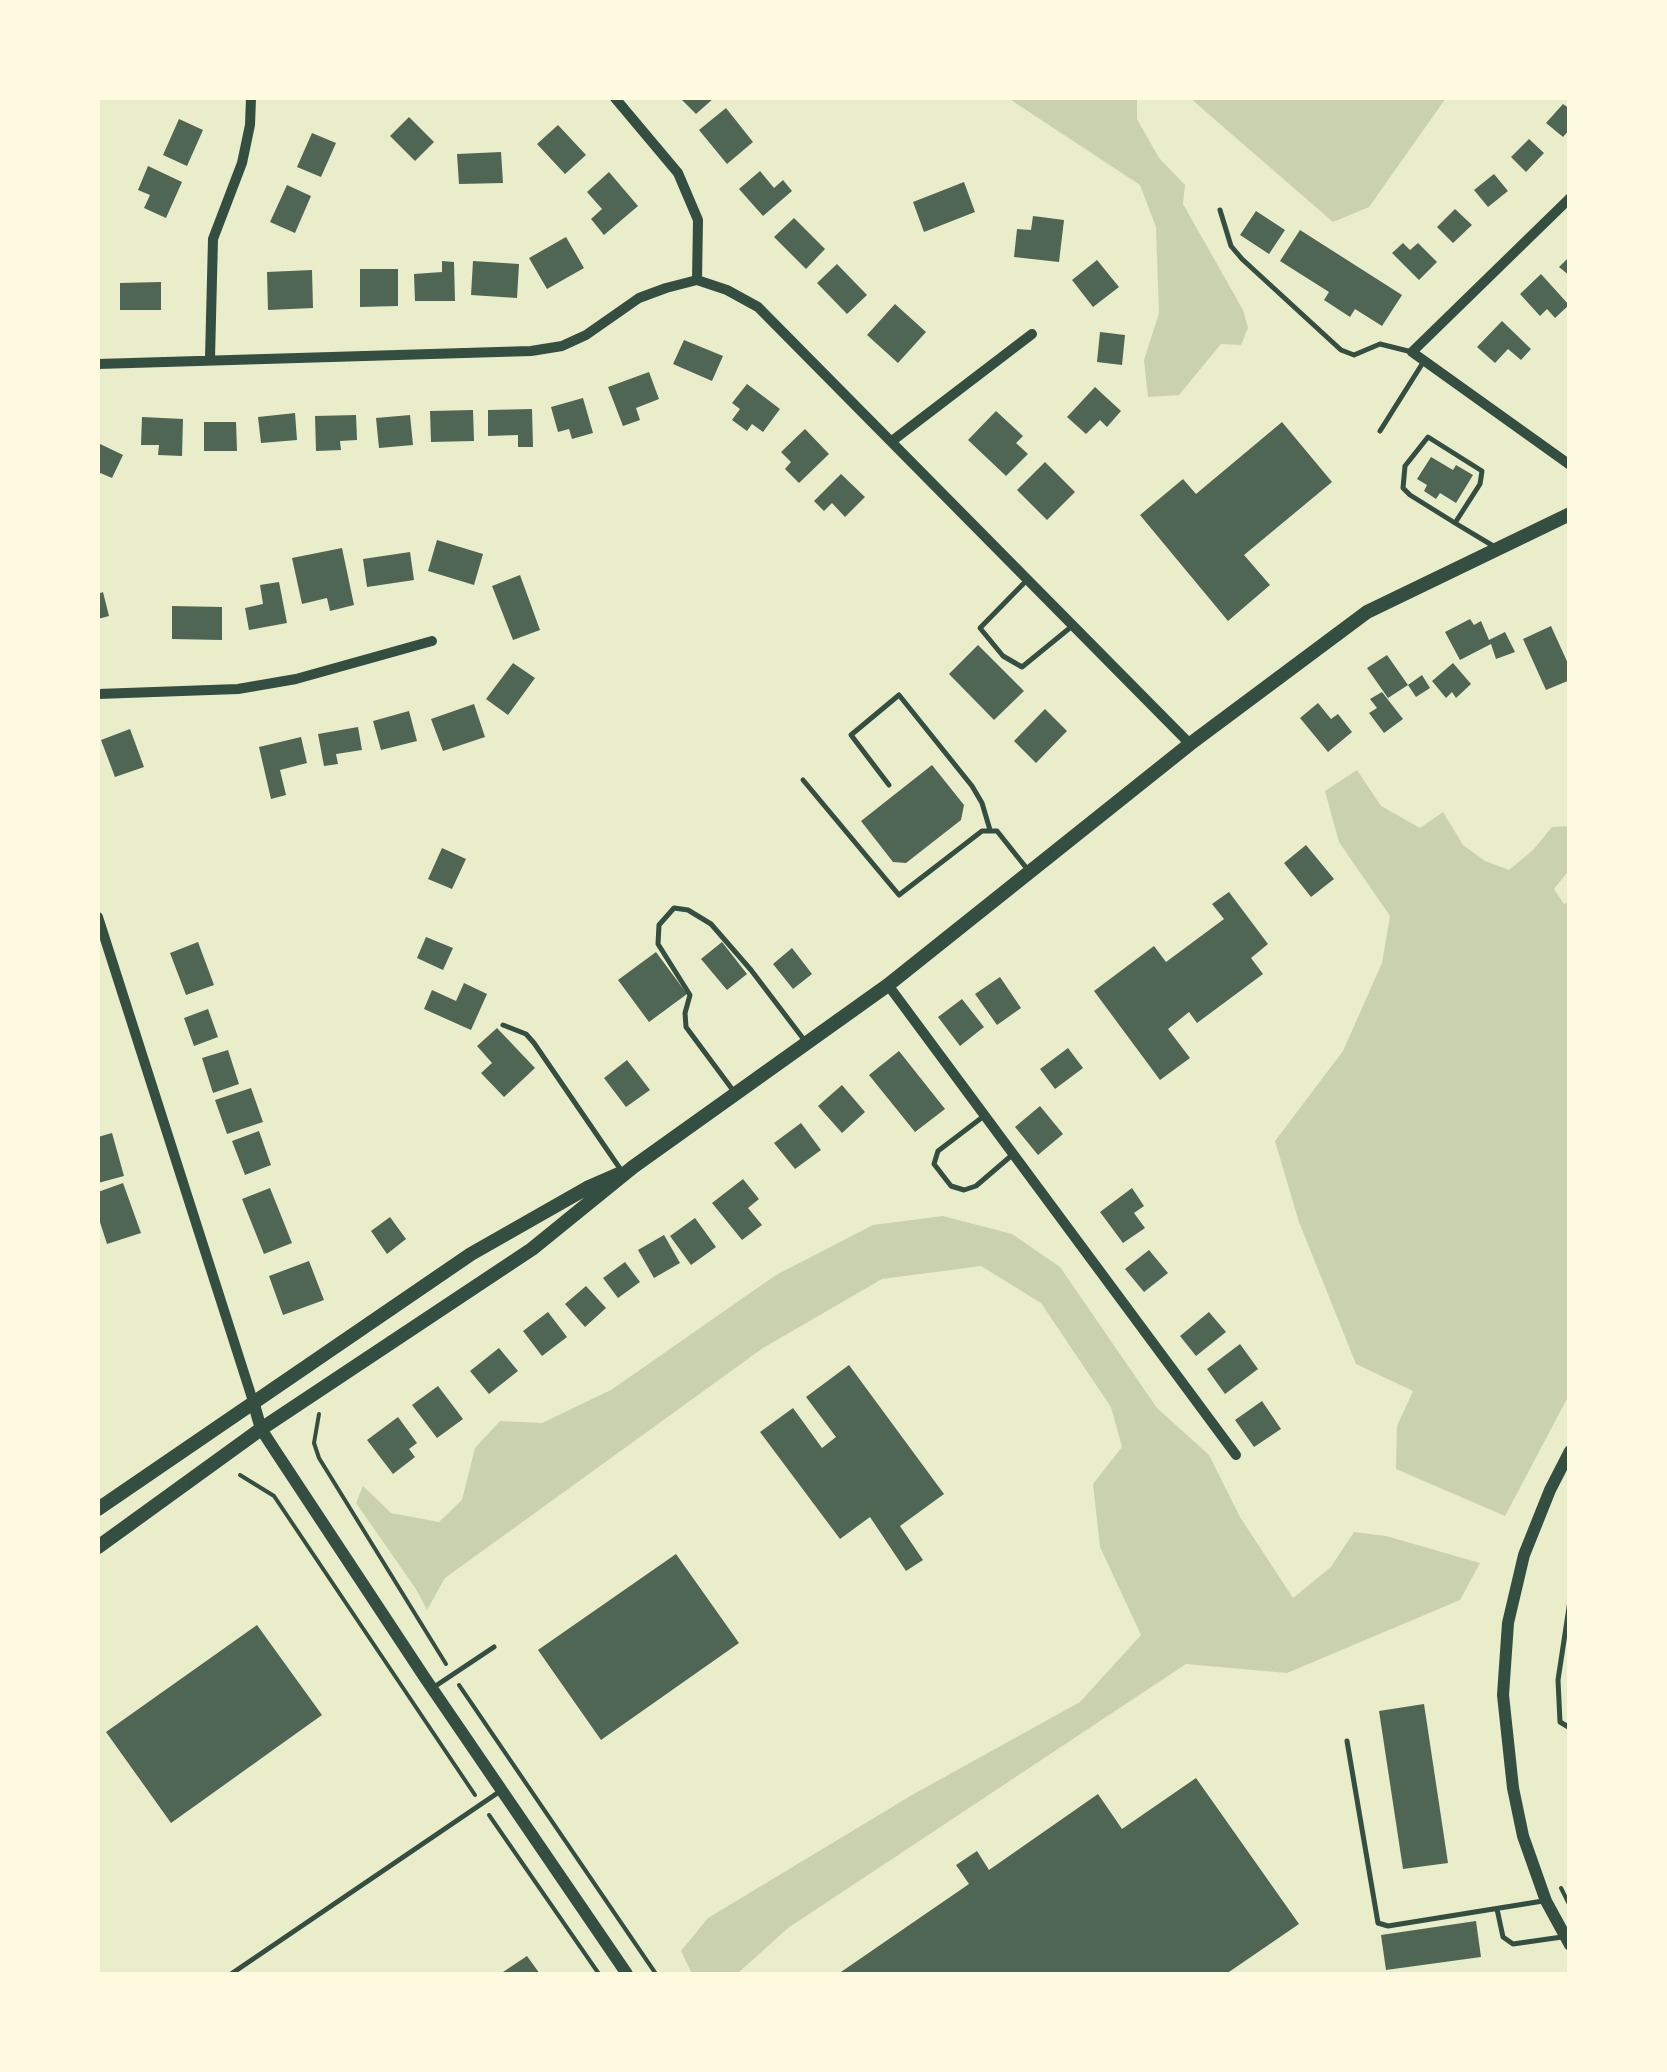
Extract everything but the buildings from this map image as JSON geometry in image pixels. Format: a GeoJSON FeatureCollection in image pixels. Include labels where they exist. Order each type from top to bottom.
{"type":"FeatureCollection","features":[{"type":"Feature","properties":{"kind":"main road"},"geometry":{"type":"LineString","coordinates":[[98,1547],[262,1429],[532,1249],[628,1170],[888,985],[1190,744],[1366,612],[1570,514]]}},
{"type":"Feature","properties":{"kind":"main road"},"geometry":{"type":"LineString","coordinates":[[98,1509],[471,1254],[587,1188],[628,1170]]}},
{"type":"Feature","properties":{"kind":"street"},"geometry":{"type":"LineString","coordinates":[[210,358],[213,240],[242,163],[251,98]]}},
{"type":"Feature","properties":{"kind":"street"},"geometry":{"type":"LineString","coordinates":[[615,98],[678,173],[698,220],[697,280]]}},
{"type":"Feature","properties":{"kind":"street"},"geometry":{"type":"LineString","coordinates":[[1570,198],[1412,352],[1570,465]]}},
{"type":"Feature","properties":{"kind":"street"},"geometry":{"type":"LineString","coordinates":[[98,364],[531,351],[562,346],[586,335],[639,298],[697,280],[728,290],[758,308],[1190,744]]}},
{"type":"Feature","properties":{"kind":"street"},"geometry":{"type":"LineString","coordinates":[[892,440],[1032,334]]}},
{"type":"Feature","properties":{"kind":"street"},"geometry":{"type":"LineString","coordinates":[[98,694],[257,686],[432,641]]}},
{"type":"Feature","properties":{"kind":"street"},"geometry":{"type":"LineString","coordinates":[[98,917],[262,1429],[627,1974]]}},
{"type":"Feature","properties":{"kind":"street"},"geometry":{"type":"LineString","coordinates":[[888,985],[1236,1455]]}},
{"type":"Feature","properties":{"kind":"street"},"geometry":{"type":"LineString","coordinates":[[1568,1941],[1546,1901],[1522,1836],[1506,1739],[1503,1662],[1524,1555],[1570,1452]]}},
{"type":"Feature","properties":{"kind":"lane"},"geometry":{"type":"LineString","coordinates":[[1220,210],[1231,246],[1242,259],[1341,350],[1354,355],[1380,344],[1412,352]]}},
{"type":"Feature","properties":{"kind":"lane"},"geometry":{"type":"LineString","coordinates":[[1380,432],[1424,361]]}},
{"type":"Feature","properties":{"kind":"lane"},"geometry":{"type":"LineString","coordinates":[[1455,522],[1480,484],[1482,472],[1428,437],[1404,466],[1404,488],[1455,522],[1497,548]]}},
{"type":"Feature","properties":{"kind":"lane"},"geometry":{"type":"LineString","coordinates":[[1028,579],[980,628],[1003,656],[1022,667],[1073,625]]}},
{"type":"Feature","properties":{"kind":"lane"},"geometry":{"type":"LineString","coordinates":[[890,785],[851,735],[900,696],[972,786],[990,830],[1002,836],[1030,872]]}},
{"type":"Feature","properties":{"kind":"lane"},"geometry":{"type":"LineString","coordinates":[[803,780],[899,894],[961,844],[990,830]]}},
{"type":"Feature","properties":{"kind":"lane"},"geometry":{"type":"LineString","coordinates":[[736,1094],[686,1027],[689,992],[658,944],[664,917],[679,907],[711,924],[806,1043]]}},
{"type":"Feature","properties":{"kind":"lane"},"geometry":{"type":"LineString","coordinates":[[503,1025],[526,1034],[534,1043],[628,1170]]}},
{"type":"Feature","properties":{"kind":"lane"},"geometry":{"type":"LineString","coordinates":[[984,1116],[938,1151],[934,1164],[951,1186],[964,1190],[976,1186],[1012,1155]]}},
{"type":"Feature","properties":{"kind":"lane"},"geometry":{"type":"LineString","coordinates":[[1570,1602],[1558,1680],[1560,1722],[1570,1728]]}},
{"type":"Feature","properties":{"kind":"lane"},"geometry":{"type":"LineString","coordinates":[[432,1688],[494,1646]]}},
{"type":"Feature","properties":{"kind":"lane"},"geometry":{"type":"LineString","coordinates":[[1347,1741],[1378,1923],[1388,1926],[1546,1901]]}},
{"type":"Feature","properties":{"kind":"lane"},"geometry":{"type":"LineString","coordinates":[[230,1974],[501,1790]]}},
{"type":"Feature","properties":{"kind":"lane"},"geometry":{"type":"LineString","coordinates":[[1498,1908],[1503,1937],[1514,1944],[1568,1941]]}},
{"type":"Feature","properties":{"kind":"path"},"geometry":{"type":"LineString","coordinates":[[319,1414],[314,1443],[319,1458],[453,1674],[656,1974]]}},
{"type":"Feature","properties":{"kind":"path"},"geometry":{"type":"LineString","coordinates":[[240,1475],[274,1496],[599,1974]]}},
{"type":"Feature","properties":{"kind":"path"},"geometry":{"type":"LineString","coordinates":[[1562,1888],[1570,1906]]}},
{"type":"Feature","properties":{"kind":"green space"},"geometry":{"type":"Polygon","coordinates":[[[1008,98],[1137,98],[1137,119],[1159,158],[1185,185],[1183,204],[1243,310],[1248,328],[1241,345],[1221,344],[1179,395],[1148,397],[1144,360],[1159,313],[1156,227],[1140,185],[1008,98]]]}},
{"type":"Feature","properties":{"kind":"green space"},"geometry":{"type":"Polygon","coordinates":[[[1190,98],[1446,98],[1369,207],[1333,222],[1190,98]]]}},
{"type":"Feature","properties":{"kind":"green space"},"geometry":{"type":"Polygon","coordinates":[[[1357,770],[1381,806],[1420,828],[1443,812],[1463,845],[1485,861],[1509,870],[1552,827],[1569,826],[1569,870],[1554,889],[1564,904],[1570,902],[1569,1395],[1505,1516],[1396,1469],[1397,1426],[1413,1391],[1356,1364],[1299,1222],[1275,1141],[1343,1051],[1382,963],[1390,916],[1339,842],[1325,791],[1357,770]]]}},
{"type":"Feature","properties":{"kind":"green space"},"geometry":{"type":"Polygon","coordinates":[[[943,1216],[1012,1234],[1060,1267],[1157,1408],[1209,1455],[1240,1517],[1293,1598],[1331,1567],[1354,1532],[1386,1536],[1480,1563],[1460,1600],[1287,1673],[1186,1664],[788,1928],[737,1974],[692,1974],[681,1951],[708,1918],[912,1795],[1080,1702],[1141,1635],[1100,1547],[1093,1484],[1122,1447],[1111,1407],[1041,1303],[981,1266],[882,1279],[763,1348],[445,1578],[427,1610],[356,1503],[363,1486],[391,1513],[439,1522],[462,1500],[475,1448],[500,1421],[542,1423],[611,1390],[776,1275],[873,1225],[943,1216]]]}}]}
